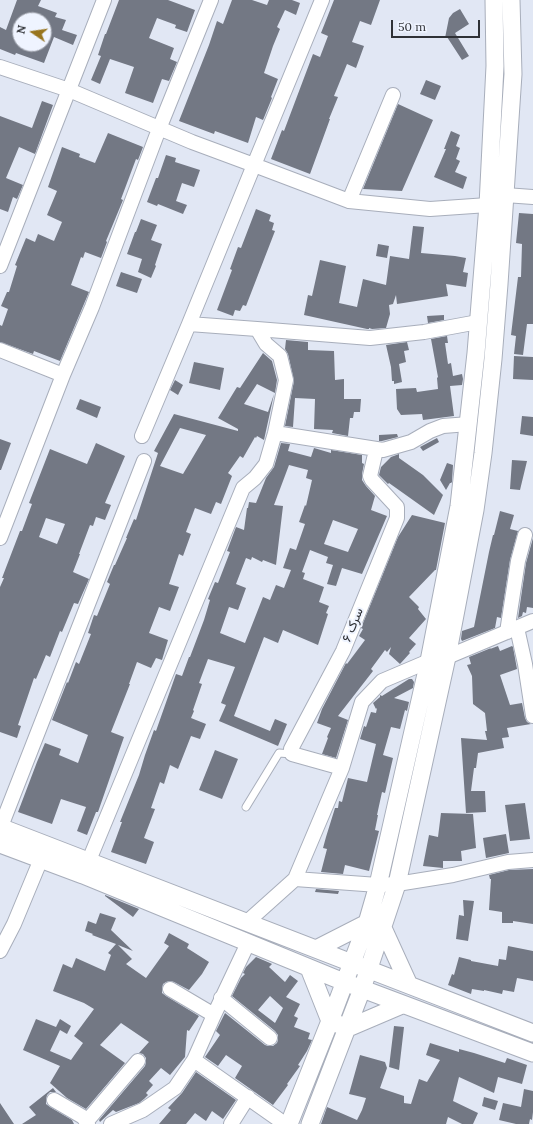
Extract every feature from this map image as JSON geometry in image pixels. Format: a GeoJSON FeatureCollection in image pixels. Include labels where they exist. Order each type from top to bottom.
{"type":"FeatureCollection","features":[{"type":"Feature","properties":{"kind":"street"},"geometry":{"type":"LineString","coordinates":[[0,266],[104,0]]}},
{"type":"Feature","properties":{"kind":"street"},"geometry":{"type":"LineString","coordinates":[[0,538],[63,375],[92,307],[159,128],[211,0]]}},
{"type":"Feature","properties":{"kind":"street"},"geometry":{"type":"LineString","coordinates":[[142,436],[322,0]]}},
{"type":"Feature","properties":{"kind":"street"},"geometry":{"type":"LineString","coordinates":[[289,1124],[367,923],[378,885],[429,662],[459,506],[469,424],[488,205],[495,66],[494,0]]}},
{"type":"Feature","properties":{"kind":"street"},"geometry":{"type":"LineString","coordinates":[[310,1124],[348,1028],[397,884],[447,656],[475,510],[483,453],[495,337],[513,74],[511,0]]}},
{"type":"Feature","properties":{"kind":"street"},"geometry":{"type":"LineString","coordinates":[[0,67],[69,90],[159,128],[349,201],[430,209],[488,205]]}},
{"type":"Feature","properties":{"kind":"street"},"geometry":{"type":"LineString","coordinates":[[349,201],[393,95]]}},
{"type":"Feature","properties":{"kind":"street"},"geometry":{"type":"LineString","coordinates":[[505,195],[533,197]]}},
{"type":"Feature","properties":{"kind":"street"},"geometry":{"type":"LineString","coordinates":[[188,324],[370,338],[424,332],[478,322]]}},
{"type":"Feature","properties":{"kind":"street"},"geometry":{"type":"LineString","coordinates":[[85,868],[243,488],[255,478],[266,464],[275,433],[286,380],[280,356],[266,344],[257,329]]}},
{"type":"Feature","properties":{"kind":"street"},"geometry":{"type":"LineString","coordinates":[[0,350],[63,375]]}},
{"type":"Feature","properties":{"kind":"street"},"geometry":{"type":"LineString","coordinates":[[275,433],[383,450],[411,442],[430,431],[443,426],[469,424]]}},
{"type":"Feature","properties":{"kind":"street","name":"سرک ۶"},"geometry":{"type":"LineString","coordinates":[[292,754],[292,749],[343,651],[396,518],[397,508],[370,476],[376,450]]}},
{"type":"Feature","properties":{"kind":"street"},"geometry":{"type":"LineString","coordinates":[[0,832],[144,460]]}},
{"type":"Feature","properties":{"kind":"street"},"geometry":{"type":"LineString","coordinates":[[525,535],[518,561],[512,630],[525,664],[533,716]]}},
{"type":"Feature","properties":{"kind":"street"},"geometry":{"type":"LineString","coordinates":[[447,656],[533,621]]}},
{"type":"Feature","properties":{"kind":"street"},"geometry":{"type":"LineString","coordinates":[[248,922],[295,879],[342,768],[362,702],[382,681],[429,662]]}},
{"type":"Feature","properties":{"kind":"street"},"geometry":{"type":"LineString","coordinates":[[292,754],[342,768]]}},
{"type":"Feature","properties":{"kind":"street"},"geometry":{"type":"LineString","coordinates":[[0,832],[85,868],[248,943],[362,989],[533,1053]]}},
{"type":"Feature","properties":{"kind":"street"},"geometry":{"type":"LineString","coordinates":[[0,832],[41,859],[85,868],[248,922],[533,1033]]}},
{"type":"Feature","properties":{"kind":"street"},"geometry":{"type":"LineString","coordinates":[[0,951],[14,924],[41,859]]}},
{"type":"Feature","properties":{"kind":"street"},"geometry":{"type":"LineString","coordinates":[[295,879],[378,885],[397,884],[508,862],[533,860]]}},
{"type":"Feature","properties":{"kind":"street"},"geometry":{"type":"LineString","coordinates":[[316,949],[367,923],[383,928],[409,985]]}},
{"type":"Feature","properties":{"kind":"street"},"geometry":{"type":"LineString","coordinates":[[111,1124],[143,1110],[175,1088],[194,1060],[221,998],[248,943]]}},
{"type":"Feature","properties":{"kind":"street"},"geometry":{"type":"LineString","coordinates":[[309,968],[330,1021],[348,1028],[402,1004]]}},
{"type":"Feature","properties":{"kind":"street"},"geometry":{"type":"LineString","coordinates":[[170,989],[214,1015]]}},
{"type":"Feature","properties":{"kind":"street"},"geometry":{"type":"LineString","coordinates":[[221,998],[270,1038]]}},
{"type":"Feature","properties":{"kind":"street"},"geometry":{"type":"LineString","coordinates":[[194,1060],[284,1124]]}},
{"type":"Feature","properties":{"kind":"street"},"geometry":{"type":"LineString","coordinates":[[54,1100],[87,1122],[138,1061]]}},
{"type":"Feature","properties":{"kind":"street"},"geometry":{"type":"LineString","coordinates":[[231,1124],[248,1097]]}},
{"type":"Feature","properties":{"kind":"lane"},"geometry":{"type":"LineString","coordinates":[[246,807],[279,752],[292,754]]}},
{"type":"Feature","properties":{"kind":"building"},"geometry":{"type":"Polygon","coordinates":[[[17,0],[41,0],[38,6],[57,13],[55,17],[66,20],[62,30],[77,35],[73,45],[54,37],[52,42],[52,12],[13,12],[17,0]]]}},
{"type":"Feature","properties":{"kind":"building"},"geometry":{"type":"Polygon","coordinates":[[[119,0],[168,0],[195,10],[187,32],[175,28],[176,25],[157,18],[149,38],[174,48],[170,59],[177,62],[169,81],[162,79],[153,103],[125,93],[134,67],[110,59],[100,84],[91,80],[101,56],[98,55],[105,34],[119,0]]]}},
{"type":"Feature","properties":{"kind":"building"},"geometry":{"type":"Polygon","coordinates":[[[232,0],[252,0],[267,5],[269,0],[292,0],[300,3],[296,15],[285,10],[277,27],[280,29],[264,73],[278,79],[263,120],[256,117],[248,143],[215,131],[214,134],[179,121],[217,21],[223,24],[232,0]]]}},
{"type":"Feature","properties":{"kind":"building"},"geometry":{"type":"Polygon","coordinates":[[[334,0],[380,0],[371,25],[360,21],[352,42],[364,46],[356,68],[347,64],[334,96],[338,97],[310,174],[271,159],[282,130],[284,131],[313,54],[320,57],[328,36],[321,33],[334,0]]]}},
{"type":"Feature","properties":{"kind":"building"},"geometry":{"type":"Polygon","coordinates":[[[460,9],[469,24],[455,33],[469,56],[462,60],[447,37],[445,38],[449,18],[453,13],[460,9]]]}},
{"type":"Feature","properties":{"kind":"building"},"geometry":{"type":"Polygon","coordinates":[[[12,14],[12,52],[48,52],[44,63],[0,49],[0,27],[6,30],[12,14]]]}},
{"type":"Feature","properties":{"kind":"building"},"geometry":{"type":"Polygon","coordinates":[[[426,80],[441,86],[435,100],[420,94],[426,80]]]}},
{"type":"Feature","properties":{"kind":"building"},"geometry":{"type":"Polygon","coordinates":[[[42,101],[53,105],[35,154],[19,147],[6,178],[23,185],[17,199],[13,197],[8,212],[0,209],[0,116],[32,128],[42,101]]]}},
{"type":"Feature","properties":{"kind":"building"},"geometry":{"type":"Polygon","coordinates":[[[398,104],[433,120],[402,191],[363,189],[398,104]]]}},
{"type":"Feature","properties":{"kind":"building"},"geometry":{"type":"Polygon","coordinates":[[[451,131],[460,135],[456,146],[460,148],[456,159],[460,161],[455,172],[467,177],[463,189],[434,177],[446,149],[444,149],[451,131]]]}},
{"type":"Feature","properties":{"kind":"building"},"geometry":{"type":"Polygon","coordinates":[[[108,133],[143,147],[138,160],[136,159],[121,199],[123,200],[106,241],[107,242],[101,258],[85,252],[83,258],[81,257],[71,285],[89,292],[60,361],[34,351],[33,354],[0,342],[0,325],[2,326],[8,309],[1,306],[7,292],[9,292],[17,266],[15,265],[26,238],[35,242],[38,234],[54,241],[62,222],[47,215],[57,191],[48,187],[62,147],[80,154],[79,157],[95,163],[108,133]]]}},
{"type":"Feature","properties":{"kind":"building"},"geometry":{"type":"Polygon","coordinates":[[[166,155],[176,158],[175,162],[200,170],[194,187],[182,183],[176,201],[187,205],[183,214],[158,204],[157,206],[147,202],[156,178],[158,178],[166,155]]]}},
{"type":"Feature","properties":{"kind":"building"},"geometry":{"type":"Polygon","coordinates":[[[256,209],[271,215],[269,221],[274,223],[272,230],[275,231],[246,306],[243,305],[240,311],[235,310],[233,316],[217,310],[232,270],[230,269],[238,247],[241,248],[256,209]]]}},
{"type":"Feature","properties":{"kind":"building"},"geometry":{"type":"Polygon","coordinates":[[[519,213],[533,214],[533,324],[527,324],[523,355],[514,354],[516,336],[511,335],[518,277],[521,277],[522,244],[516,243],[519,213]]]}},
{"type":"Feature","properties":{"kind":"building"},"geometry":{"type":"Polygon","coordinates":[[[141,219],[157,225],[151,240],[162,244],[151,278],[138,272],[142,259],[127,254],[141,219]]]}},
{"type":"Feature","properties":{"kind":"building"},"geometry":{"type":"Polygon","coordinates":[[[413,226],[424,227],[421,253],[466,258],[463,272],[468,273],[466,287],[446,284],[448,296],[397,304],[396,295],[393,304],[389,305],[390,314],[386,328],[367,329],[304,315],[308,295],[312,296],[320,260],[346,266],[339,303],[357,307],[363,279],[386,285],[390,256],[409,259],[413,226]]]}},
{"type":"Feature","properties":{"kind":"building"},"geometry":{"type":"Polygon","coordinates":[[[378,244],[389,246],[387,258],[376,256],[378,244]]]}},
{"type":"Feature","properties":{"kind":"building"},"geometry":{"type":"Polygon","coordinates":[[[121,272],[142,279],[137,293],[116,286],[121,272]]]}},
{"type":"Feature","properties":{"kind":"building"},"geometry":{"type":"Polygon","coordinates":[[[444,315],[444,320],[428,323],[427,316],[444,315]]]}},
{"type":"Feature","properties":{"kind":"building"},"geometry":{"type":"Polygon","coordinates":[[[447,336],[448,343],[445,343],[448,364],[451,363],[453,376],[462,374],[463,379],[462,385],[450,386],[454,416],[423,420],[422,414],[401,415],[397,409],[396,389],[416,388],[417,392],[438,389],[438,377],[431,339],[447,336]]]}},
{"type":"Feature","properties":{"kind":"building"},"geometry":{"type":"Polygon","coordinates":[[[286,340],[308,342],[308,350],[334,351],[335,380],[344,379],[344,399],[361,399],[360,412],[354,412],[353,418],[350,418],[348,436],[332,433],[333,430],[314,429],[315,399],[295,398],[293,427],[285,426],[294,381],[288,354],[285,349],[286,340]]]}},
{"type":"Feature","properties":{"kind":"building"},"geometry":{"type":"Polygon","coordinates":[[[407,342],[409,350],[404,351],[406,362],[399,364],[402,382],[394,384],[394,381],[392,381],[391,367],[386,345],[407,342]]]}},
{"type":"Feature","properties":{"kind":"building"},"geometry":{"type":"Polygon","coordinates":[[[263,353],[272,361],[277,380],[275,393],[257,384],[244,404],[268,412],[274,394],[264,440],[257,436],[256,438],[255,437],[243,458],[240,456],[228,473],[232,476],[221,504],[216,502],[211,514],[195,508],[186,532],[191,534],[183,556],[179,554],[169,584],[179,587],[170,611],[159,607],[149,633],[168,640],[162,660],[156,658],[151,668],[137,662],[111,732],[124,737],[98,812],[96,812],[87,835],[77,831],[86,807],[61,799],[52,824],[18,812],[45,743],[61,749],[59,755],[78,763],[88,735],[52,720],[76,662],[79,664],[91,634],[88,633],[94,615],[97,616],[110,584],[107,582],[134,519],[136,520],[158,453],[154,451],[174,414],[238,431],[238,429],[218,418],[237,387],[240,388],[263,353]],[[180,428],[160,466],[183,474],[206,435],[180,428]]]}},
{"type":"Feature","properties":{"kind":"building"},"geometry":{"type":"Polygon","coordinates":[[[514,356],[533,357],[533,380],[513,379],[514,356]]]}},
{"type":"Feature","properties":{"kind":"building"},"geometry":{"type":"Polygon","coordinates":[[[194,362],[224,368],[220,390],[189,383],[194,362]]]}},
{"type":"Feature","properties":{"kind":"building"},"geometry":{"type":"Polygon","coordinates":[[[175,380],[183,385],[178,395],[170,390],[175,380]]]}},
{"type":"Feature","properties":{"kind":"building"},"geometry":{"type":"Polygon","coordinates":[[[80,399],[101,407],[97,418],[76,409],[80,399]]]}},
{"type":"Feature","properties":{"kind":"building"},"geometry":{"type":"Polygon","coordinates":[[[522,416],[533,417],[533,436],[520,434],[522,416]]]}},
{"type":"Feature","properties":{"kind":"building"},"geometry":{"type":"Polygon","coordinates":[[[397,434],[398,437],[379,441],[379,435],[397,434]]]}},
{"type":"Feature","properties":{"kind":"building"},"geometry":{"type":"Polygon","coordinates":[[[437,438],[439,442],[423,451],[420,447],[437,438]]]}},
{"type":"Feature","properties":{"kind":"building"},"geometry":{"type":"Polygon","coordinates":[[[0,439],[11,443],[1,470],[0,470],[0,439]]]}},
{"type":"Feature","properties":{"kind":"building"},"geometry":{"type":"Polygon","coordinates":[[[96,443],[125,456],[105,503],[111,505],[105,520],[96,517],[93,526],[90,525],[73,572],[89,579],[78,604],[74,603],[62,632],[60,631],[50,657],[46,655],[36,679],[34,678],[18,725],[21,726],[17,738],[0,732],[0,587],[4,578],[2,578],[20,531],[22,531],[32,504],[29,503],[50,449],[87,464],[96,443]],[[46,518],[39,537],[57,544],[65,524],[46,518]]]}},
{"type":"Feature","properties":{"kind":"building"},"geometry":{"type":"Polygon","coordinates":[[[281,443],[290,444],[288,451],[311,457],[314,448],[331,453],[331,450],[362,455],[362,463],[364,464],[362,480],[375,496],[371,510],[387,516],[362,574],[342,568],[336,586],[327,584],[333,565],[326,563],[328,557],[310,550],[302,572],[305,573],[303,579],[324,587],[319,602],[329,606],[326,613],[328,614],[318,645],[283,630],[278,643],[264,637],[234,716],[270,731],[275,719],[287,724],[278,746],[219,721],[226,705],[221,703],[235,667],[208,659],[199,683],[202,684],[191,718],[206,724],[200,739],[191,736],[178,769],[170,765],[164,784],[160,782],[151,808],[155,809],[144,838],[154,842],[146,864],[111,852],[122,822],[120,822],[139,775],[154,730],[156,731],[176,674],[182,676],[190,657],[204,620],[210,600],[208,599],[215,582],[218,583],[230,552],[227,551],[236,527],[244,530],[249,502],[256,503],[266,478],[274,467],[281,443]],[[289,465],[274,505],[283,506],[276,565],[263,560],[262,562],[252,557],[251,560],[246,558],[236,584],[246,588],[238,610],[229,607],[220,633],[245,643],[263,597],[270,600],[276,585],[284,588],[291,570],[283,568],[290,548],[296,550],[305,524],[299,522],[305,505],[306,506],[312,480],[306,478],[308,470],[289,465]],[[333,520],[324,544],[348,552],[358,529],[333,520]]]}},
{"type":"Feature","properties":{"kind":"building"},"geometry":{"type":"Polygon","coordinates":[[[399,454],[399,458],[423,475],[443,495],[434,515],[389,483],[388,484],[379,475],[381,467],[391,457],[399,454]]]}},
{"type":"Feature","properties":{"kind":"building"},"geometry":{"type":"Polygon","coordinates":[[[512,460],[527,461],[520,490],[510,489],[512,460]]]}},
{"type":"Feature","properties":{"kind":"building"},"geometry":{"type":"Polygon","coordinates":[[[447,463],[453,465],[452,482],[446,490],[440,480],[447,463]]]}},
{"type":"Feature","properties":{"kind":"building"},"geometry":{"type":"Polygon","coordinates":[[[500,511],[514,515],[510,529],[518,531],[510,560],[501,618],[497,617],[495,628],[462,641],[462,631],[474,627],[489,552],[500,511]]]}},
{"type":"Feature","properties":{"kind":"building"},"geometry":{"type":"Polygon","coordinates":[[[412,515],[445,523],[436,570],[409,597],[419,607],[418,609],[426,619],[409,638],[416,644],[400,664],[389,654],[391,647],[387,652],[385,650],[371,669],[373,671],[338,716],[348,720],[336,758],[322,754],[331,728],[317,723],[322,709],[346,663],[347,664],[365,640],[359,636],[363,629],[361,628],[398,537],[412,515]]]}},
{"type":"Feature","properties":{"kind":"building"},"geometry":{"type":"Polygon","coordinates":[[[533,538],[533,608],[527,607],[526,613],[523,612],[522,616],[518,618],[526,563],[533,538]]]}},
{"type":"Feature","properties":{"kind":"building"},"geometry":{"type":"Polygon","coordinates":[[[498,646],[500,651],[512,646],[513,647],[517,669],[500,675],[510,705],[522,703],[525,718],[527,722],[531,724],[507,728],[509,737],[502,738],[504,748],[478,753],[476,768],[474,768],[471,791],[485,791],[486,812],[466,813],[461,738],[487,740],[485,731],[487,731],[485,713],[473,704],[472,676],[467,665],[471,664],[469,657],[498,646]]]}},
{"type":"Feature","properties":{"kind":"building"},"geometry":{"type":"Polygon","coordinates":[[[409,679],[412,679],[414,682],[413,688],[394,698],[409,702],[407,711],[405,710],[400,729],[391,727],[383,755],[393,758],[385,793],[382,792],[377,815],[375,830],[379,831],[369,871],[345,865],[343,874],[321,872],[327,849],[323,848],[326,837],[335,808],[338,808],[339,801],[342,802],[348,778],[367,782],[376,744],[360,739],[364,726],[366,727],[371,712],[376,713],[377,708],[376,709],[373,703],[380,697],[380,695],[382,696],[409,679]]]}},
{"type":"Feature","properties":{"kind":"building"},"geometry":{"type":"Polygon","coordinates":[[[215,750],[238,759],[222,799],[199,790],[215,750]]]}},
{"type":"Feature","properties":{"kind":"building"},"geometry":{"type":"Polygon","coordinates":[[[525,803],[530,839],[510,841],[505,805],[525,803]]]}},
{"type":"Feature","properties":{"kind":"building"},"geometry":{"type":"Polygon","coordinates":[[[441,813],[473,814],[476,848],[461,851],[462,861],[443,861],[443,868],[423,866],[429,835],[438,837],[441,813]]]}},
{"type":"Feature","properties":{"kind":"building"},"geometry":{"type":"Polygon","coordinates":[[[506,834],[509,853],[486,858],[483,838],[506,834]]]}},
{"type":"Feature","properties":{"kind":"building"},"geometry":{"type":"Polygon","coordinates":[[[533,869],[533,924],[513,921],[513,923],[502,923],[502,912],[489,910],[491,879],[489,875],[509,870],[533,869]]]}},
{"type":"Feature","properties":{"kind":"building"},"geometry":{"type":"Polygon","coordinates":[[[316,889],[339,891],[338,894],[315,892],[316,889]]]}},
{"type":"Feature","properties":{"kind":"building"},"geometry":{"type":"Polygon","coordinates":[[[105,895],[139,909],[133,917],[105,895]]]}},
{"type":"Feature","properties":{"kind":"building"},"geometry":{"type":"Polygon","coordinates":[[[463,900],[474,901],[468,941],[456,939],[459,915],[464,916],[463,900]]]}},
{"type":"Feature","properties":{"kind":"building"},"geometry":{"type":"Polygon","coordinates":[[[100,913],[116,918],[111,930],[133,951],[118,945],[132,959],[126,964],[146,978],[169,946],[164,943],[169,933],[189,944],[187,948],[209,962],[202,974],[189,990],[170,981],[163,984],[162,993],[199,1016],[189,1031],[187,1030],[185,1057],[170,1075],[161,1068],[149,1081],[153,1085],[146,1093],[148,1095],[139,1103],[116,1112],[113,1110],[100,1122],[99,1120],[145,1066],[146,1058],[143,1054],[139,1053],[149,1042],[121,1023],[100,1045],[125,1063],[86,1109],[67,1098],[50,1083],[60,1066],[23,1050],[36,1019],[56,1027],[60,1019],[71,1026],[67,1034],[60,1030],[50,1051],[71,1060],[83,1043],[74,1036],[94,1009],[84,1003],[53,991],[63,964],[72,968],[76,958],[105,971],[111,955],[108,953],[116,944],[85,931],[88,921],[96,924],[100,913]]]}},
{"type":"Feature","properties":{"kind":"building"},"geometry":{"type":"Polygon","coordinates":[[[508,946],[533,951],[533,981],[517,978],[514,992],[503,990],[502,994],[472,989],[471,994],[448,985],[452,974],[454,975],[459,957],[498,966],[499,959],[506,960],[508,946]]]}},
{"type":"Feature","properties":{"kind":"building"},"geometry":{"type":"Polygon","coordinates":[[[256,957],[272,964],[269,967],[285,982],[290,975],[298,981],[286,997],[300,1004],[294,1016],[298,1018],[294,1027],[310,1033],[308,1039],[312,1040],[298,1065],[300,1066],[273,1105],[235,1078],[242,1066],[226,1055],[218,1066],[205,1057],[220,1035],[216,1031],[225,1013],[265,1045],[273,1046],[277,1043],[278,1035],[275,1031],[232,996],[241,978],[245,974],[243,973],[246,967],[256,957]],[[270,996],[258,1010],[275,1023],[283,1008],[270,996]]]}},
{"type":"Feature","properties":{"kind":"building"},"geometry":{"type":"Polygon","coordinates":[[[394,1026],[404,1027],[399,1070],[389,1067],[394,1026]]]}},
{"type":"Feature","properties":{"kind":"building"},"geometry":{"type":"Polygon","coordinates":[[[430,1043],[459,1052],[459,1049],[474,1053],[505,1063],[507,1058],[527,1065],[522,1084],[498,1077],[494,1093],[459,1077],[453,1101],[478,1113],[473,1124],[462,1124],[448,1117],[446,1124],[321,1124],[327,1107],[357,1120],[366,1098],[349,1094],[360,1055],[385,1062],[387,1068],[380,1088],[404,1096],[404,1103],[411,1104],[419,1079],[427,1082],[440,1060],[426,1055],[430,1043]]]}},
{"type":"Feature","properties":{"kind":"building"},"geometry":{"type":"Polygon","coordinates":[[[196,1072],[236,1100],[223,1119],[212,1111],[206,1121],[195,1113],[186,1124],[159,1124],[171,1110],[168,1108],[182,1093],[196,1072]]]}},
{"type":"Feature","properties":{"kind":"building"},"geometry":{"type":"Polygon","coordinates":[[[53,1088],[56,1092],[50,1092],[47,1095],[46,1104],[72,1120],[74,1124],[22,1124],[36,1115],[29,1107],[53,1088]]]}},
{"type":"Feature","properties":{"kind":"building"},"geometry":{"type":"Polygon","coordinates":[[[524,1089],[533,1091],[533,1112],[532,1120],[530,1119],[529,1124],[516,1124],[499,1120],[503,1103],[521,1107],[524,1089]]]}},
{"type":"Feature","properties":{"kind":"building"},"geometry":{"type":"Polygon","coordinates":[[[484,1097],[498,1101],[495,1110],[482,1106],[484,1097]]]}},
{"type":"Feature","properties":{"kind":"building"},"geometry":{"type":"Polygon","coordinates":[[[0,1103],[14,1124],[0,1124],[0,1103]]]}}]}
